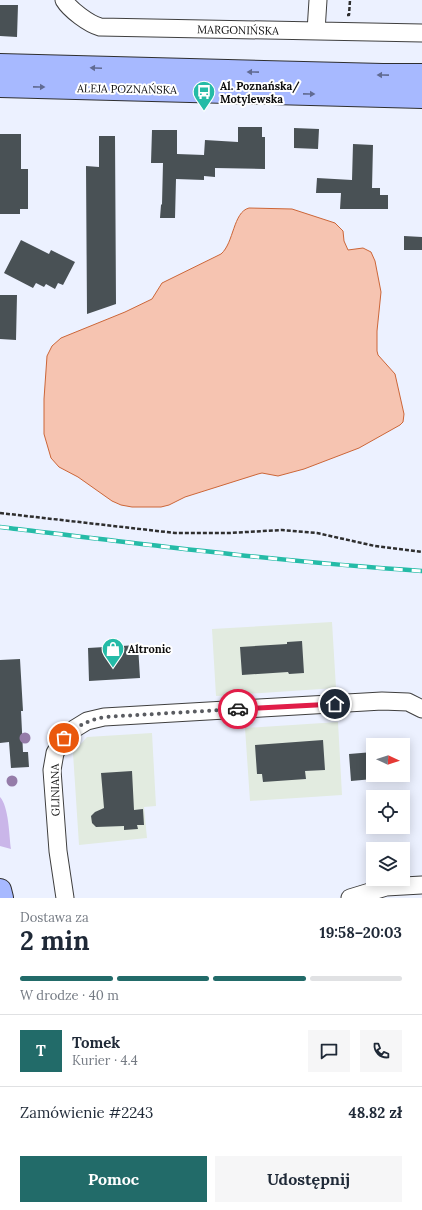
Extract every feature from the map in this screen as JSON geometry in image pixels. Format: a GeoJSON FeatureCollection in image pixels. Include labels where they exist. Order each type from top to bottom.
{"type":"FeatureCollection","features":[{"type":"Feature","properties":{"kind":"main road","name":"ALEJA POZNAŃSKA"},"geometry":{"type":"LineString","coordinates":[[0,65],[352,75],[422,75]]}},
{"type":"Feature","properties":{"kind":"main road","name":"ALEJA POZNAŃSKA"},"geometry":{"type":"LineString","coordinates":[[0,86],[422,97]]}},
{"type":"Feature","properties":{"kind":"main road"},"geometry":{"type":"LineString","coordinates":[[0,890],[2,898]]}},
{"type":"Feature","properties":{"kind":"street","name":"MARGONIŃSKA"},"geometry":{"type":"LineString","coordinates":[[64,0],[88,22],[100,27],[422,33]]}},
{"type":"Feature","properties":{"kind":"street"},"geometry":{"type":"LineString","coordinates":[[316,31],[318,0]]}},
{"type":"Feature","properties":{"kind":"street","name":"GLINIANA"},"geometry":{"type":"LineString","coordinates":[[65,898],[58,851],[52,770],[55,753],[64,738],[74,729],[87,721],[104,717],[132,715],[382,701],[408,702],[422,709]]}},
{"type":"Feature","properties":{"kind":"street"},"geometry":{"type":"LineString","coordinates":[[350,898],[386,887],[422,885]]}},
{"type":"Feature","properties":{"kind":"path"},"geometry":{"type":"LineString","coordinates":[[0,512],[176,533],[229,533],[282,530],[317,533],[375,546],[422,552]]}},
{"type":"Feature","properties":{"kind":"shaded area"},"geometry":{"type":"Polygon","coordinates":[[[249,208],[292,209],[335,223],[343,231],[344,241],[348,250],[363,248],[371,252],[375,261],[381,292],[377,331],[377,351],[378,355],[395,374],[404,414],[403,422],[359,448],[304,469],[278,476],[262,473],[258,474],[185,497],[169,505],[161,507],[132,507],[121,505],[112,501],[78,477],[59,467],[51,458],[44,434],[44,399],[47,356],[52,346],[61,338],[125,312],[152,299],[162,283],[221,254],[229,243],[240,215],[249,208]]]}},
{"type":"Feature","properties":{"kind":"shaded area"},"geometry":{"type":"Polygon","coordinates":[[[332,622],[336,688],[216,696],[212,629],[332,622]]]}},
{"type":"Feature","properties":{"kind":"shaded area"},"geometry":{"type":"Polygon","coordinates":[[[338,722],[342,795],[250,801],[245,728],[338,722]]]}},
{"type":"Feature","properties":{"kind":"shaded area"},"geometry":{"type":"Polygon","coordinates":[[[152,733],[156,806],[144,807],[147,838],[79,845],[73,753],[87,737],[152,733]]]}},
{"type":"Feature","properties":{"kind":"shaded area"},"geometry":{"type":"Polygon","coordinates":[[[0,797],[7,814],[11,849],[0,846],[0,797]]]}},
{"type":"Feature","properties":{"kind":"building"},"geometry":{"type":"Polygon","coordinates":[[[0,5],[18,5],[17,37],[0,36],[0,5]]]}},
{"type":"Feature","properties":{"kind":"building"},"geometry":{"type":"Polygon","coordinates":[[[238,127],[262,127],[262,137],[265,137],[265,169],[215,168],[215,177],[204,176],[204,180],[176,179],[175,218],[160,218],[162,204],[163,163],[151,163],[152,130],[177,130],[177,154],[204,155],[205,140],[238,142],[238,127]]]}},
{"type":"Feature","properties":{"kind":"building"},"geometry":{"type":"Polygon","coordinates":[[[294,128],[319,129],[318,149],[294,148],[294,128]]]}},
{"type":"Feature","properties":{"kind":"building"},"geometry":{"type":"Polygon","coordinates":[[[0,134],[21,134],[21,169],[28,169],[28,209],[20,209],[20,214],[0,214],[0,134]]]}},
{"type":"Feature","properties":{"kind":"building"},"geometry":{"type":"Polygon","coordinates":[[[99,136],[115,136],[116,304],[87,314],[86,166],[99,167],[99,136]]]}},
{"type":"Feature","properties":{"kind":"building"},"geometry":{"type":"Polygon","coordinates":[[[353,144],[373,145],[372,188],[380,188],[380,195],[388,195],[388,209],[340,209],[341,193],[316,193],[317,178],[352,180],[353,144]]]}},
{"type":"Feature","properties":{"kind":"building"},"geometry":{"type":"Polygon","coordinates":[[[404,236],[422,237],[422,250],[404,250],[404,236]]]}},
{"type":"Feature","properties":{"kind":"building"},"geometry":{"type":"Polygon","coordinates":[[[21,240],[49,254],[51,250],[75,262],[63,285],[58,283],[55,289],[46,284],[44,287],[36,283],[33,288],[4,273],[21,240]]]}},
{"type":"Feature","properties":{"kind":"building"},"geometry":{"type":"Polygon","coordinates":[[[0,295],[17,295],[16,340],[0,339],[0,295]]]}},
{"type":"Feature","properties":{"kind":"building"},"geometry":{"type":"Polygon","coordinates":[[[302,641],[304,673],[289,674],[288,672],[242,675],[240,647],[287,644],[287,642],[302,641]]]}},
{"type":"Feature","properties":{"kind":"building"},"geometry":{"type":"Polygon","coordinates":[[[138,645],[140,678],[89,681],[88,648],[138,645]]]}},
{"type":"Feature","properties":{"kind":"building"},"geometry":{"type":"Polygon","coordinates":[[[20,659],[23,711],[21,711],[23,752],[28,752],[29,767],[11,768],[9,742],[0,743],[0,660],[20,659]]]}},
{"type":"Feature","properties":{"kind":"building"},"geometry":{"type":"Polygon","coordinates":[[[323,740],[325,770],[305,771],[306,779],[263,782],[262,774],[257,774],[255,745],[323,740]]]}},
{"type":"Feature","properties":{"kind":"building"},"geometry":{"type":"Polygon","coordinates":[[[366,753],[366,780],[351,781],[349,754],[366,753]]]}},
{"type":"Feature","properties":{"kind":"building"},"geometry":{"type":"Polygon","coordinates":[[[132,771],[134,810],[143,809],[144,825],[137,825],[138,829],[124,830],[124,826],[96,827],[92,823],[91,816],[95,812],[104,808],[101,773],[132,771]]]}},
{"type":"Feature","properties":{"kind":"railway"},"geometry":{"type":"LineString","coordinates":[[0,527],[264,558],[422,571]]}},
{"type":"Feature","properties":{"kind":"way so far"},"geometry":{"type":"LineString","coordinates":[[64,738],[74,729],[87,721],[104,717],[238,709]]}},
{"type":"Feature","properties":{"kind":"place","name":"Al. Poznańska/ Motylewska"},"geometry":{"type":"Point","coordinates":[204,112]}},
{"type":"Feature","properties":{"kind":"place","name":"Altronic"},"geometry":{"type":"Point","coordinates":[113,668]}},
{"type":"Feature","properties":{"kind":"route"},"geometry":{"type":"LineString","coordinates":[[238,709],[335,704]]}}]}
